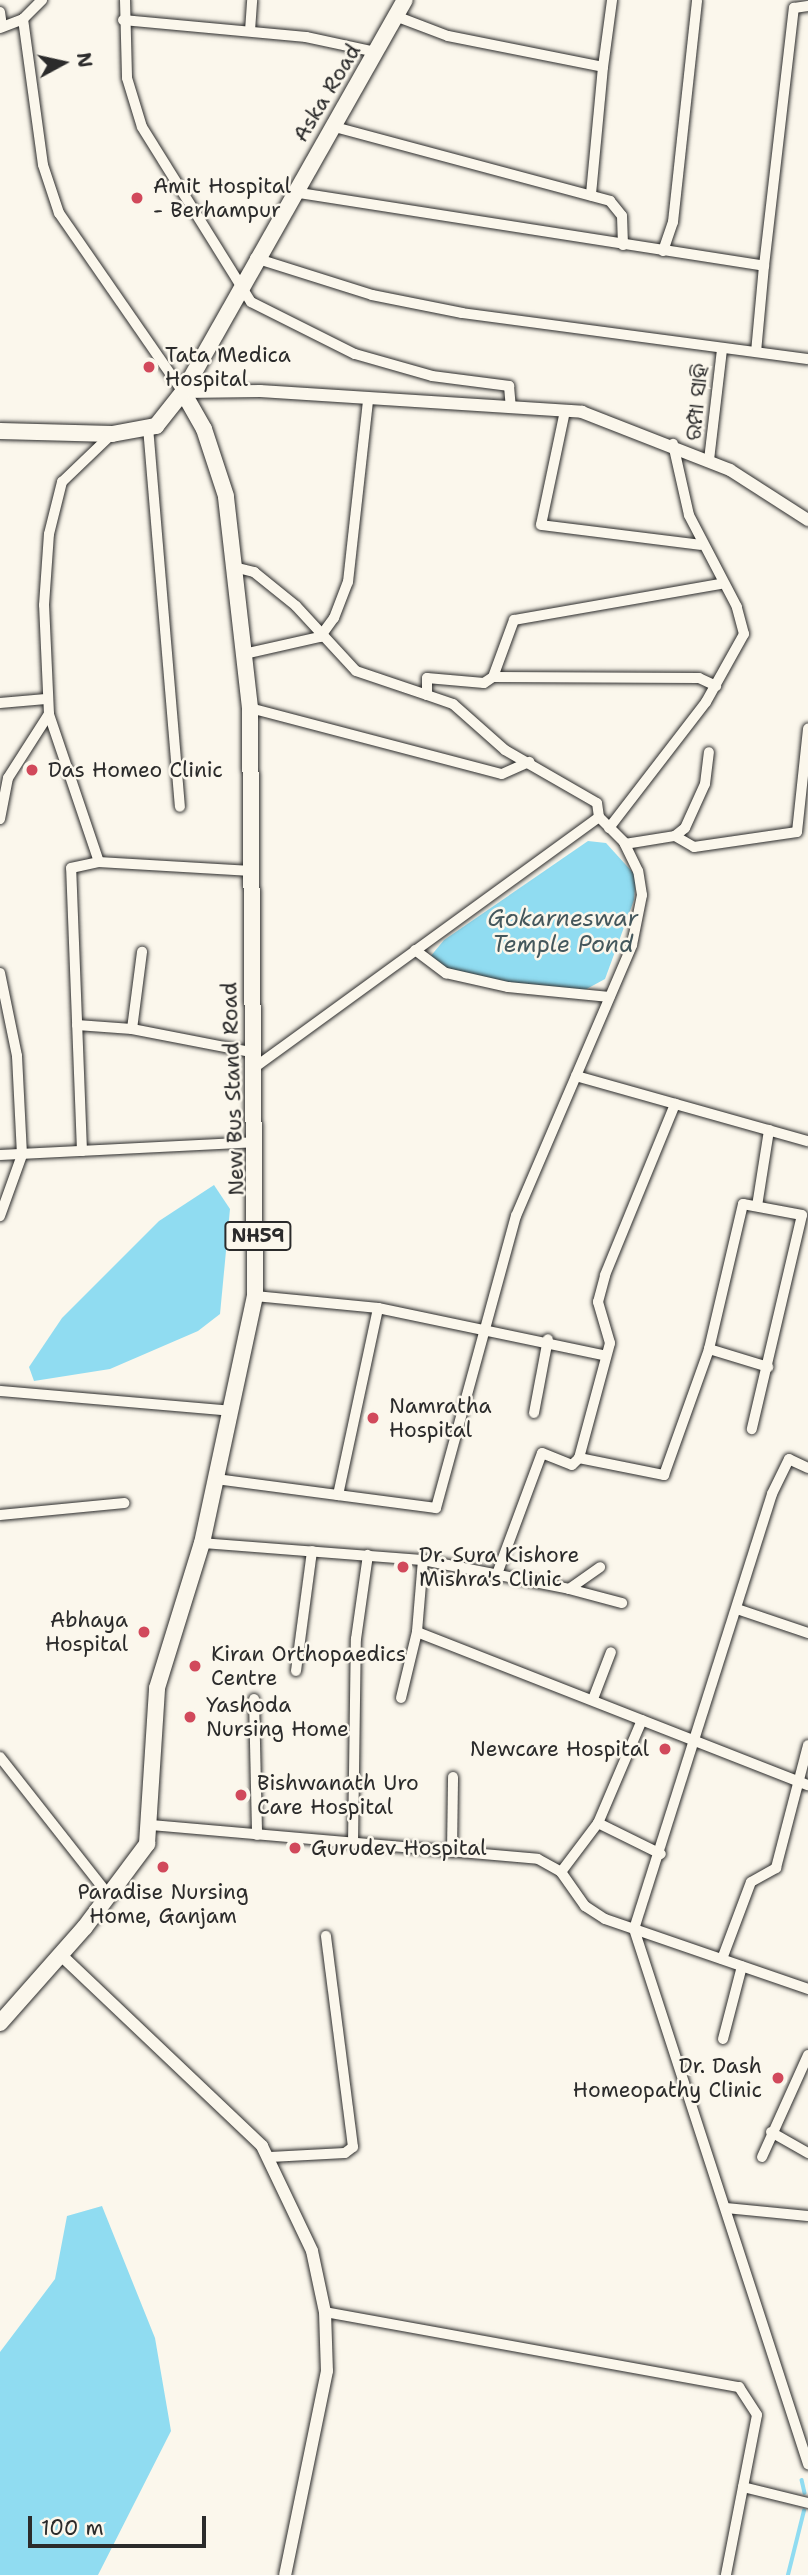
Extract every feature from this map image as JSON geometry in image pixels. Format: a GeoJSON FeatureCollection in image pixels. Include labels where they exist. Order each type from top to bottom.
{"type":"FeatureCollection","features":[{"type":"Feature","properties":{"kind":"main road","name":"Aska Road"},"geometry":{"type":"LineString","coordinates":[[148,427],[183,392],[255,257],[331,125],[398,17],[405,0]]}},
{"type":"Feature","properties":{"kind":"main road"},"geometry":{"type":"LineString","coordinates":[[398,17],[411,0]]}},
{"type":"Feature","properties":{"kind":"main road","name":"New Bus Stand Road"},"geometry":{"type":"LineString","coordinates":[[0,2023],[62,1956],[135,1865],[151,1825],[157,1688],[202,1543],[255,1296],[254,1142],[250,1052],[250,708],[226,496],[204,429],[183,392]]}},
{"type":"Feature","properties":{"kind":"main road"},"geometry":{"type":"LineString","coordinates":[[0,431],[112,434],[148,427]]}},
{"type":"Feature","properties":{"kind":"street"},"geometry":{"type":"LineString","coordinates":[[0,12],[1,27],[23,19],[41,0]]}},
{"type":"Feature","properties":{"kind":"street"},"geometry":{"type":"LineString","coordinates":[[125,0],[123,20],[127,78],[142,127],[251,302],[278,320],[355,354],[432,376],[509,386],[511,408]]}},
{"type":"Feature","properties":{"kind":"street"},"geometry":{"type":"LineString","coordinates":[[250,31],[252,0]]}},
{"type":"Feature","properties":{"kind":"street"},"geometry":{"type":"LineString","coordinates":[[590,194],[612,0]]}},
{"type":"Feature","properties":{"kind":"street"},"geometry":{"type":"LineString","coordinates":[[663,251],[673,222],[697,0]]}},
{"type":"Feature","properties":{"kind":"street"},"geometry":{"type":"LineString","coordinates":[[756,352],[794,8],[808,6]]}},
{"type":"Feature","properties":{"kind":"street"},"geometry":{"type":"LineString","coordinates":[[398,17],[448,36],[603,67]]}},
{"type":"Feature","properties":{"kind":"street"},"geometry":{"type":"LineString","coordinates":[[23,19],[43,165],[59,214],[183,392],[260,391],[368,401],[565,411],[673,443],[709,460],[808,520]]}},
{"type":"Feature","properties":{"kind":"street"},"geometry":{"type":"LineString","coordinates":[[123,20],[250,31],[376,52]]}},
{"type":"Feature","properties":{"kind":"street"},"geometry":{"type":"LineString","coordinates":[[331,125],[590,194],[617,206],[623,246]]}},
{"type":"Feature","properties":{"kind":"street"},"geometry":{"type":"LineString","coordinates":[[293,192],[623,246],[764,266]]}},
{"type":"Feature","properties":{"kind":"street"},"geometry":{"type":"LineString","coordinates":[[255,257],[372,295],[462,313],[808,359]]}},
{"type":"Feature","properties":{"kind":"street","name":"ରମ୍ପା ସାହି"},"geometry":{"type":"LineString","coordinates":[[709,460],[722,349]]}},
{"type":"Feature","properties":{"kind":"street"},"geometry":{"type":"LineString","coordinates":[[320,637],[348,582],[368,401]]}},
{"type":"Feature","properties":{"kind":"street"},"geometry":{"type":"LineString","coordinates":[[565,411],[541,525],[701,545]]}},
{"type":"Feature","properties":{"kind":"street"},"geometry":{"type":"LineString","coordinates":[[148,427],[180,807]]}},
{"type":"Feature","properties":{"kind":"street"},"geometry":{"type":"LineString","coordinates":[[99,862],[46,699],[49,534],[62,482],[112,434]]}},
{"type":"Feature","properties":{"kind":"street"},"geometry":{"type":"LineString","coordinates":[[609,828],[716,686],[744,634],[744,621],[701,545],[673,443]]}},
{"type":"Feature","properties":{"kind":"street"},"geometry":{"type":"LineString","coordinates":[[216,1479],[436,1508],[516,1216],[632,945],[642,895],[625,844],[599,817],[597,803],[528,762],[453,704],[356,671],[320,637],[296,606],[254,572],[234,567]]}},
{"type":"Feature","properties":{"kind":"street"},"geometry":{"type":"LineString","coordinates":[[494,677],[514,620],[721,584]]}},
{"type":"Feature","properties":{"kind":"street"},"geometry":{"type":"LineString","coordinates":[[244,654],[320,637]]}},
{"type":"Feature","properties":{"kind":"street"},"geometry":{"type":"LineString","coordinates":[[427,695],[427,678],[437,674],[484,683],[494,677],[699,678],[716,686]]}},
{"type":"Feature","properties":{"kind":"street"},"geometry":{"type":"LineString","coordinates":[[0,703],[46,699]]}},
{"type":"Feature","properties":{"kind":"street"},"geometry":{"type":"LineString","coordinates":[[250,708],[502,774],[528,762]]}},
{"type":"Feature","properties":{"kind":"street"},"geometry":{"type":"LineString","coordinates":[[0,819],[8,778],[49,715]]}},
{"type":"Feature","properties":{"kind":"street"},"geometry":{"type":"LineString","coordinates":[[797,832],[808,729]]}},
{"type":"Feature","properties":{"kind":"street"},"geometry":{"type":"LineString","coordinates":[[675,836],[705,784],[709,752]]}},
{"type":"Feature","properties":{"kind":"street"},"geometry":{"type":"LineString","coordinates":[[251,1070],[599,817]]}},
{"type":"Feature","properties":{"kind":"street"},"geometry":{"type":"LineString","coordinates":[[625,844],[675,836],[694,846],[797,832],[808,824]]}},
{"type":"Feature","properties":{"kind":"street"},"geometry":{"type":"LineString","coordinates":[[82,1151],[69,875],[82,863],[99,862],[251,871]]}},
{"type":"Feature","properties":{"kind":"street"},"geometry":{"type":"LineString","coordinates":[[415,950],[446,973],[610,997]]}},
{"type":"Feature","properties":{"kind":"street"},"geometry":{"type":"LineString","coordinates":[[132,1029],[142,952]]}},
{"type":"Feature","properties":{"kind":"street"},"geometry":{"type":"LineString","coordinates":[[0,973],[19,1078],[22,1155],[0,1216]]}},
{"type":"Feature","properties":{"kind":"street"},"geometry":{"type":"LineString","coordinates":[[77,1025],[132,1029],[250,1052]]}},
{"type":"Feature","properties":{"kind":"street"},"geometry":{"type":"LineString","coordinates":[[576,1076],[808,1141]]}},
{"type":"Feature","properties":{"kind":"street"},"geometry":{"type":"LineString","coordinates":[[497,1574],[542,1453],[572,1465],[579,1458],[603,1355],[610,1343],[598,1302],[605,1275],[675,1104]]}},
{"type":"Feature","properties":{"kind":"street"},"geometry":{"type":"LineString","coordinates":[[757,1206],[769,1130]]}},
{"type":"Feature","properties":{"kind":"street"},"geometry":{"type":"LineString","coordinates":[[0,1155],[254,1142]]}},
{"type":"Feature","properties":{"kind":"street"},"geometry":{"type":"LineString","coordinates":[[579,1458],[664,1475],[709,1349],[743,1203],[803,1215],[752,1429]]}},
{"type":"Feature","properties":{"kind":"street"},"geometry":{"type":"LineString","coordinates":[[255,1296],[378,1308],[548,1339],[603,1355]]}},
{"type":"Feature","properties":{"kind":"street"},"geometry":{"type":"LineString","coordinates":[[338,1495],[378,1308]]}},
{"type":"Feature","properties":{"kind":"street"},"geometry":{"type":"LineString","coordinates":[[534,1413],[548,1339]]}},
{"type":"Feature","properties":{"kind":"street"},"geometry":{"type":"LineString","coordinates":[[709,1349],[768,1367]]}},
{"type":"Feature","properties":{"kind":"street"},"geometry":{"type":"LineString","coordinates":[[0,1391],[231,1411]]}},
{"type":"Feature","properties":{"kind":"street"},"geometry":{"type":"LineString","coordinates":[[808,1468],[789,1459],[737,1609],[661,1854],[634,1928],[808,2464]]}},
{"type":"Feature","properties":{"kind":"street"},"geometry":{"type":"LineString","coordinates":[[0,1516],[124,1503]]}},
{"type":"Feature","properties":{"kind":"street"},"geometry":{"type":"LineString","coordinates":[[202,1543],[423,1560],[569,1589],[622,1603]]}},
{"type":"Feature","properties":{"kind":"street"},"geometry":{"type":"LineString","coordinates":[[296,1671],[312,1551]]}},
{"type":"Feature","properties":{"kind":"street"},"geometry":{"type":"LineString","coordinates":[[353,1844],[356,1639],[368,1555]]}},
{"type":"Feature","properties":{"kind":"street"},"geometry":{"type":"LineString","coordinates":[[401,1698],[417,1632],[423,1560]]}},
{"type":"Feature","properties":{"kind":"street"},"geometry":{"type":"LineString","coordinates":[[569,1589],[600,1567]]}},
{"type":"Feature","properties":{"kind":"street"},"geometry":{"type":"LineString","coordinates":[[737,1609],[808,1633]]}},
{"type":"Feature","properties":{"kind":"street"},"geometry":{"type":"LineString","coordinates":[[417,1632],[808,1785]]}},
{"type":"Feature","properties":{"kind":"street"},"geometry":{"type":"LineString","coordinates":[[593,1699],[611,1652]]}},
{"type":"Feature","properties":{"kind":"street"},"geometry":{"type":"LineString","coordinates":[[254,1699],[257,1835]]}},
{"type":"Feature","properties":{"kind":"street"},"geometry":{"type":"LineString","coordinates":[[561,1872],[598,1823],[642,1720]]}},
{"type":"Feature","properties":{"kind":"street"},"geometry":{"type":"LineString","coordinates":[[722,1959],[751,1882],[776,1868],[796,1781],[808,1745]]}},
{"type":"Feature","properties":{"kind":"street"},"geometry":{"type":"LineString","coordinates":[[0,1757],[110,1897]]}},
{"type":"Feature","properties":{"kind":"street"},"geometry":{"type":"LineString","coordinates":[[452,1852],[453,1777]]}},
{"type":"Feature","properties":{"kind":"street"},"geometry":{"type":"LineString","coordinates":[[598,1823],[661,1854]]}},
{"type":"Feature","properties":{"kind":"street"},"geometry":{"type":"LineString","coordinates":[[151,1825],[538,1859],[561,1872],[585,1906],[634,1928],[808,1989]]}},
{"type":"Feature","properties":{"kind":"street"},"geometry":{"type":"LineString","coordinates":[[270,2157],[345,2153],[354,2147],[326,1936]]}},
{"type":"Feature","properties":{"kind":"street"},"geometry":{"type":"LineString","coordinates":[[62,1956],[270,2157],[312,2251],[325,2312],[327,2371],[285,2575]]}},
{"type":"Feature","properties":{"kind":"street"},"geometry":{"type":"LineString","coordinates":[[723,2039],[742,1966]]}},
{"type":"Feature","properties":{"kind":"street"},"geometry":{"type":"LineString","coordinates":[[762,2157],[808,2055]]}},
{"type":"Feature","properties":{"kind":"street"},"geometry":{"type":"LineString","coordinates":[[771,2132],[808,2153]]}},
{"type":"Feature","properties":{"kind":"street"},"geometry":{"type":"LineString","coordinates":[[726,2208],[808,2216]]}},
{"type":"Feature","properties":{"kind":"street"},"geometry":{"type":"LineString","coordinates":[[325,2312],[739,2387],[757,2415],[726,2575]]}},
{"type":"Feature","properties":{"kind":"street"},"geometry":{"type":"LineString","coordinates":[[743,2487],[808,2503]]}},
{"type":"Feature","properties":{"kind":"water","name":"Gokarneswar Temple Pond"},"geometry":{"type":"Polygon","coordinates":[[[588,841],[606,843],[636,876],[634,900],[605,979],[581,992],[521,986],[443,968],[430,957],[444,940],[588,841]]]}},
{"type":"Feature","properties":{"kind":"water"},"geometry":{"type":"Polygon","coordinates":[[[214,1185],[230,1209],[220,1314],[198,1331],[110,1369],[34,1381],[29,1367],[62,1318],[159,1221],[214,1185]]]}},
{"type":"Feature","properties":{"kind":"water"},"geometry":{"type":"Polygon","coordinates":[[[102,2206],[155,2338],[171,2431],[98,2575],[0,2575],[0,2352],[55,2279],[67,2216],[102,2206]]]}},
{"type":"Feature","properties":{"kind":"waterway"},"geometry":{"type":"LineString","coordinates":[[802,2480],[805,2493]]}},
{"type":"Feature","properties":{"kind":"waterway"},"geometry":{"type":"LineString","coordinates":[[788,2575],[804,2511]]}},
{"type":"Feature","properties":{"kind":"place","name":"Amit Hospital - Berhampur"},"geometry":{"type":"Point","coordinates":[137,198]}},
{"type":"Feature","properties":{"kind":"place","name":"Tata Medica Hospital"},"geometry":{"type":"Point","coordinates":[149,367]}},
{"type":"Feature","properties":{"kind":"place","name":"Das Homeo Clinic"},"geometry":{"type":"Point","coordinates":[32,770]}},
{"type":"Feature","properties":{"kind":"place","name":"Namratha Hospital"},"geometry":{"type":"Point","coordinates":[373,1418]}},
{"type":"Feature","properties":{"kind":"place","name":"Dr. Sura Kishore Mishra's Clinic"},"geometry":{"type":"Point","coordinates":[403,1567]}},
{"type":"Feature","properties":{"kind":"place","name":"Abhaya Hospital"},"geometry":{"type":"Point","coordinates":[144,1632]}},
{"type":"Feature","properties":{"kind":"place","name":"Kiran Orthopaedics Centre"},"geometry":{"type":"Point","coordinates":[195,1666]}},
{"type":"Feature","properties":{"kind":"place","name":"Yashoda Nursing Home"},"geometry":{"type":"Point","coordinates":[190,1717]}},
{"type":"Feature","properties":{"kind":"place","name":"Newcare Hospital"},"geometry":{"type":"Point","coordinates":[665,1749]}},
{"type":"Feature","properties":{"kind":"place","name":"Bishwanath Uro Care Hospital"},"geometry":{"type":"Point","coordinates":[241,1795]}},
{"type":"Feature","properties":{"kind":"place","name":"Gurudev Hospital"},"geometry":{"type":"Point","coordinates":[295,1848]}},
{"type":"Feature","properties":{"kind":"place","name":"Paradise Nursing Home, Ganjam"},"geometry":{"type":"Point","coordinates":[163,1867]}},
{"type":"Feature","properties":{"kind":"place","name":"Dr. Dash Homeopathy Clinic"},"geometry":{"type":"Point","coordinates":[778,2078]}}]}
